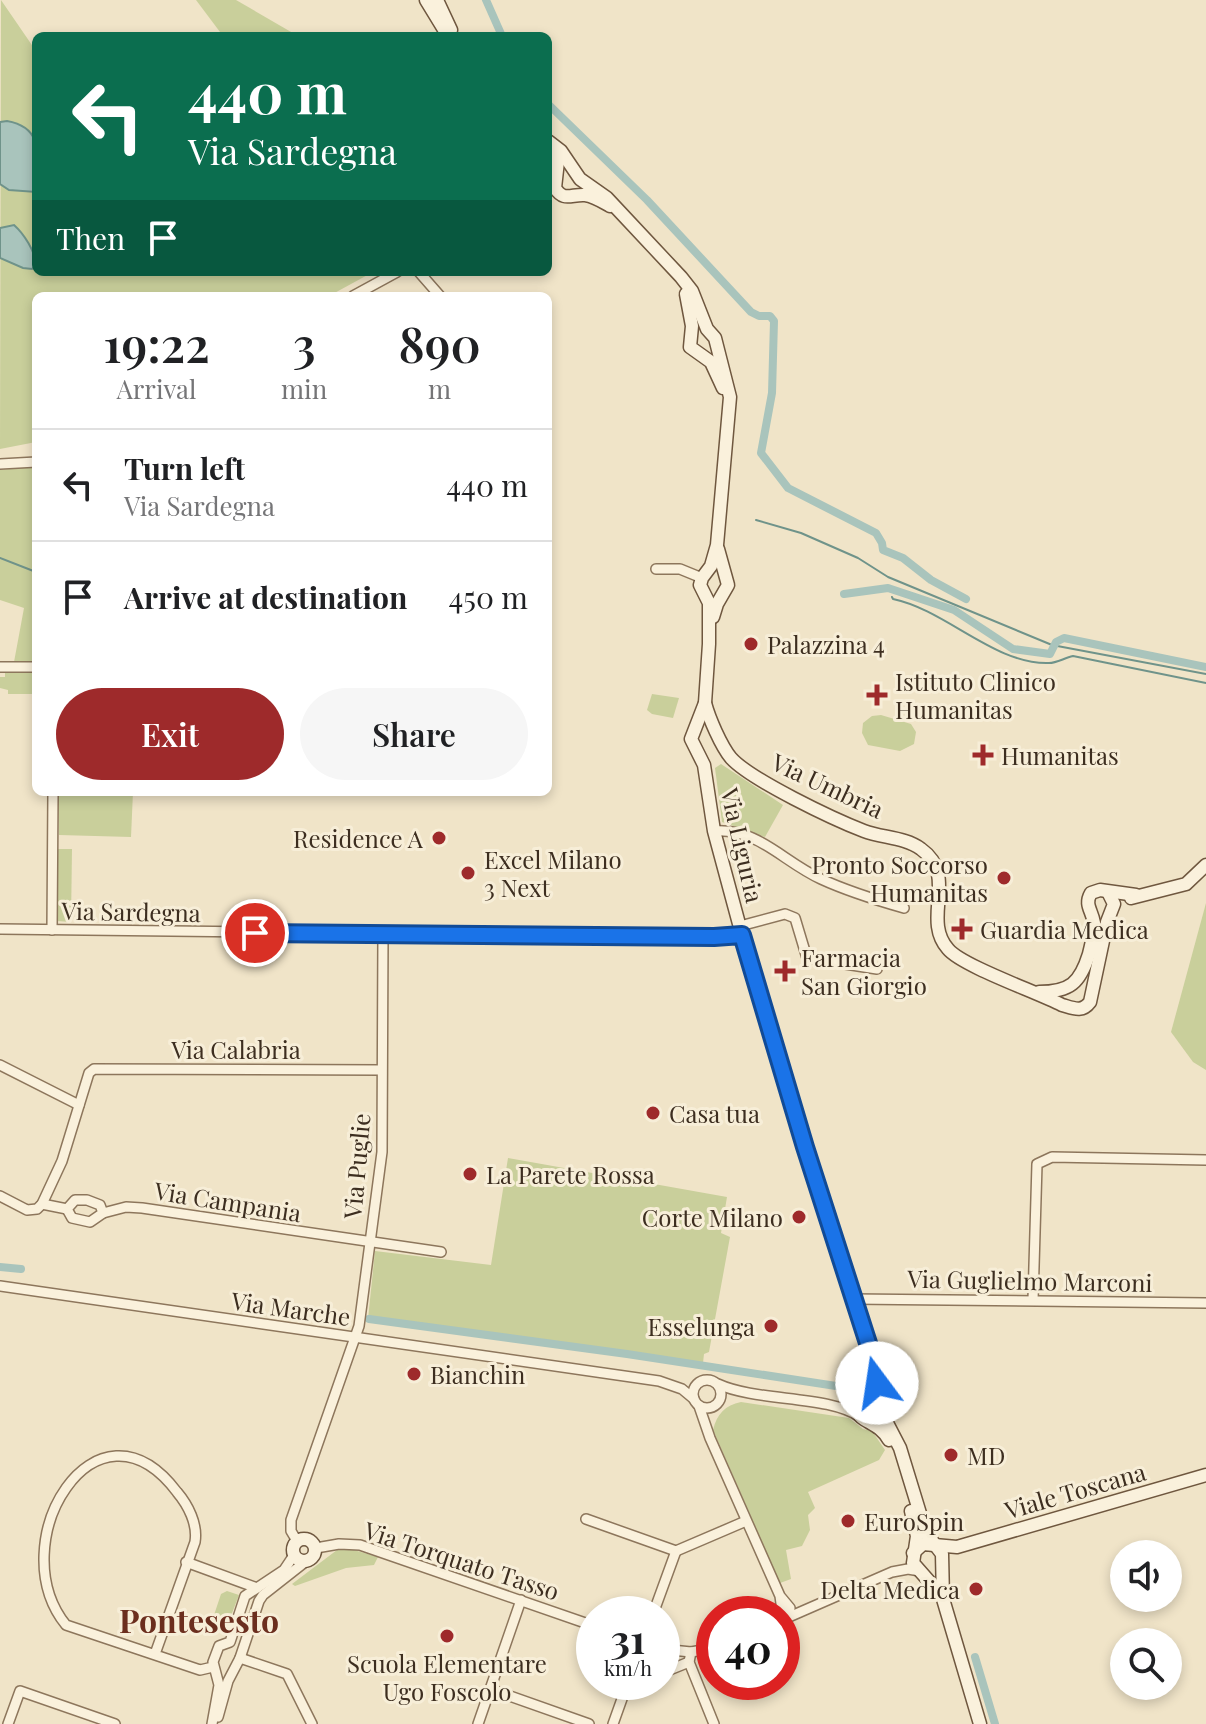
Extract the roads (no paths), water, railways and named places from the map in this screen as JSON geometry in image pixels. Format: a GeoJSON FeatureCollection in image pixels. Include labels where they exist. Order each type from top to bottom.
{"type":"FeatureCollection","features":[{"type":"Feature","properties":{"kind":"street"},"geometry":{"type":"LineString","coordinates":[[426,0],[446,32]]}},
{"type":"Feature","properties":{"kind":"street"},"geometry":{"type":"LineString","coordinates":[[437,0],[453,32]]}},
{"type":"Feature","properties":{"kind":"street"},"geometry":{"type":"LineString","coordinates":[[552,144],[561,151],[578,175],[580,191],[560,195]]}},
{"type":"Feature","properties":{"kind":"street"},"geometry":{"type":"LineString","coordinates":[[552,149],[558,161],[554,180],[560,195]]}},
{"type":"Feature","properties":{"kind":"street"},"geometry":{"type":"LineString","coordinates":[[554,180],[566,171],[578,175],[597,189],[692,291],[707,329],[716,342],[728,379],[730,413],[717,545],[728,585],[715,609],[709,644]]}},
{"type":"Feature","properties":{"kind":"street"},"geometry":{"type":"LineString","coordinates":[[560,195],[590,197],[616,210]]}},
{"type":"Feature","properties":{"kind":"street"},"geometry":{"type":"LineString","coordinates":[[360,292],[390,276]]}},
{"type":"Feature","properties":{"kind":"street"},"geometry":{"type":"LineString","coordinates":[[422,276],[436,292]]}},
{"type":"Feature","properties":{"kind":"street"},"geometry":{"type":"LineString","coordinates":[[685,283],[690,347],[708,358],[716,371],[730,413]]}},
{"type":"Feature","properties":{"kind":"street"},"geometry":{"type":"LineString","coordinates":[[691,334],[698,329],[707,329]]}},
{"type":"Feature","properties":{"kind":"street"},"geometry":{"type":"LineString","coordinates":[[700,355],[709,353],[716,342]]}},
{"type":"Feature","properties":{"kind":"street"},"geometry":{"type":"LineString","coordinates":[[14,462],[32,456]]}},
{"type":"Feature","properties":{"kind":"street"},"geometry":{"type":"LineString","coordinates":[[0,464],[32,462]]}},
{"type":"Feature","properties":{"kind":"street"},"geometry":{"type":"LineString","coordinates":[[696,727],[705,703],[709,644],[709,603],[700,588],[717,545]]}},
{"type":"Feature","properties":{"kind":"street"},"geometry":{"type":"LineString","coordinates":[[656,569],[680,569],[704,575],[715,571],[723,574]]}},
{"type":"Feature","properties":{"kind":"street"},"geometry":{"type":"LineString","coordinates":[[706,596],[722,596]]}},
{"type":"Feature","properties":{"kind":"street"},"geometry":{"type":"LineString","coordinates":[[0,667],[32,667]]}},
{"type":"Feature","properties":{"kind":"street"},"geometry":{"type":"LineString","coordinates":[[705,703],[731,758]]}},
{"type":"Feature","properties":{"kind":"street"},"geometry":{"type":"LineString","coordinates":[[696,727],[708,724],[717,732]]}},
{"type":"Feature","properties":{"kind":"street","name":"Via Liguria"},"geometry":{"type":"LineString","coordinates":[[696,727],[691,739],[695,748],[709,756],[714,831],[741,931],[872,1356],[881,1395]]}},
{"type":"Feature","properties":{"kind":"street"},"geometry":{"type":"LineString","coordinates":[[709,756],[717,732]]}},
{"type":"Feature","properties":{"kind":"street","name":"Via Umbria"},"geometry":{"type":"LineString","coordinates":[[709,756],[731,758],[769,783],[866,832],[914,845],[930,857],[939,874],[937,925],[947,949],[962,960],[1038,992]]}},
{"type":"Feature","properties":{"kind":"street"},"geometry":{"type":"LineString","coordinates":[[52,930],[53,796]]}},
{"type":"Feature","properties":{"kind":"street"},"geometry":{"type":"LineString","coordinates":[[714,831],[728,830],[760,839],[819,878],[904,908]]}},
{"type":"Feature","properties":{"kind":"street"},"geometry":{"type":"LineString","coordinates":[[1091,912],[1100,916],[1136,895],[1186,884],[1206,865]]}},
{"type":"Feature","properties":{"kind":"street"},"geometry":{"type":"LineString","coordinates":[[1070,1007],[1064,996],[1083,973],[1095,927],[1087,902],[1091,893],[1100,890],[1136,895]]}},
{"type":"Feature","properties":{"kind":"street"},"geometry":{"type":"LineString","coordinates":[[1038,992],[1070,1007],[1084,1008],[1091,997],[1112,909],[1113,898],[1108,892]]}},
{"type":"Feature","properties":{"kind":"street","name":"Via Sardegna"},"geometry":{"type":"LineString","coordinates":[[0,929],[714,937],[741,931],[785,914],[795,918],[807,958],[877,969]]}},
{"type":"Feature","properties":{"kind":"street","name":"Via Puglie"},"geometry":{"type":"LineString","coordinates":[[298,1553],[291,1520],[355,1337],[370,1242],[382,1152],[383,934]]}},
{"type":"Feature","properties":{"kind":"street"},"geometry":{"type":"LineString","coordinates":[[1038,992],[1052,992],[1071,985],[1087,986],[1091,997]]}},
{"type":"Feature","properties":{"kind":"street"},"geometry":{"type":"LineString","coordinates":[[0,1065],[79,1105],[62,1161],[42,1204]]}},
{"type":"Feature","properties":{"kind":"street","name":"Via Calabria"},"geometry":{"type":"LineString","coordinates":[[79,1105],[91,1070],[381,1070]]}},
{"type":"Feature","properties":{"kind":"street"},"geometry":{"type":"LineString","coordinates":[[1033,1300],[1036,1168],[1042,1160],[1052,1157],[1206,1160]]}},
{"type":"Feature","properties":{"kind":"street","name":"Via Campania"},"geometry":{"type":"LineString","coordinates":[[0,1196],[27,1210],[37,1209],[42,1204],[67,1209],[72,1218],[90,1222],[103,1213],[126,1207],[142,1208],[441,1252]]}},
{"type":"Feature","properties":{"kind":"street","name":"Via Campania"},"geometry":{"type":"LineString","coordinates":[[67,1209],[75,1200],[87,1200],[100,1205],[103,1213]]}},
{"type":"Feature","properties":{"kind":"street","name":"Via Marche"},"geometry":{"type":"LineString","coordinates":[[0,1286],[659,1381]]}},
{"type":"Feature","properties":{"kind":"street","name":"Via Guglielmo Marconi"},"geometry":{"type":"LineString","coordinates":[[853,1299],[1206,1303]]}},
{"type":"Feature","properties":{"kind":"street"},"geometry":{"type":"LineString","coordinates":[[864,1419],[855,1408],[859,1396],[870,1382],[872,1356]]}},
{"type":"Feature","properties":{"kind":"street"},"geometry":{"type":"LineString","coordinates":[[659,1381],[709,1380],[746,1393],[822,1404],[851,1412],[880,1428],[892,1447],[915,1525],[914,1565],[943,1599]]}},
{"type":"Feature","properties":{"kind":"street"},"geometry":{"type":"LineString","coordinates":[[659,1381],[682,1389],[696,1402],[709,1408],[746,1393]]}},
{"type":"Feature","properties":{"kind":"street"},"geometry":{"type":"LineString","coordinates":[[700,1382],[694,1389],[696,1402],[780,1596]]}},
{"type":"Feature","properties":{"kind":"street"},"geometry":{"type":"LineString","coordinates":[[708,1429],[712,1411],[719,1403],[722,1392],[718,1384]]}},
{"type":"Feature","properties":{"kind":"street"},"geometry":{"type":"LineString","coordinates":[[822,1404],[848,1403],[871,1391],[881,1395],[886,1421],[900,1448],[926,1533],[941,1552],[943,1599],[980,1724]]}},
{"type":"Feature","properties":{"kind":"street"},"geometry":{"type":"LineString","coordinates":[[864,1419],[879,1418],[885,1408]]}},
{"type":"Feature","properties":{"kind":"street"},"geometry":{"type":"LineString","coordinates":[[71,1464],[107,1457],[142,1464],[165,1479],[183,1499],[196,1526],[195,1542],[155,1654]]}},
{"type":"Feature","properties":{"kind":"street","name":"Viale Toscana"},"geometry":{"type":"LineString","coordinates":[[942,1561],[957,1547],[1206,1475]]}},
{"type":"Feature","properties":{"kind":"street"},"geometry":{"type":"LineString","coordinates":[[586,1519],[676,1551],[746,1521]]}},
{"type":"Feature","properties":{"kind":"street"},"geometry":{"type":"LineString","coordinates":[[214,1724],[263,1595],[298,1553],[310,1540],[316,1548],[313,1558],[298,1553]]}},
{"type":"Feature","properties":{"kind":"street","name":"Via Torquato Tasso"},"geometry":{"type":"LineString","coordinates":[[316,1548],[339,1544],[360,1545],[576,1620]]}},
{"type":"Feature","properties":{"kind":"street"},"geometry":{"type":"LineString","coordinates":[[892,1572],[923,1544],[935,1545]]}},
{"type":"Feature","properties":{"kind":"street","name":"Viale Toscana"},"geometry":{"type":"LineString","coordinates":[[935,1545],[957,1547]]}},
{"type":"Feature","properties":{"kind":"street"},"geometry":{"type":"LineString","coordinates":[[660,1596],[676,1551]]}},
{"type":"Feature","properties":{"kind":"street"},"geometry":{"type":"LineString","coordinates":[[230,1642],[241,1602],[284,1570],[298,1553]]}},
{"type":"Feature","properties":{"kind":"street"},"geometry":{"type":"LineString","coordinates":[[800,1612],[892,1572],[908,1569],[934,1572],[942,1561]]}},
{"type":"Feature","properties":{"kind":"street"},"geometry":{"type":"LineString","coordinates":[[186,1562],[257,1588]]}},
{"type":"Feature","properties":{"kind":"street"},"geometry":{"type":"LineString","coordinates":[[478,1724],[521,1600]]}},
{"type":"Feature","properties":{"kind":"street"},"geometry":{"type":"LineString","coordinates":[[44,1608],[66,1625],[200,1670],[231,1675]]}},
{"type":"Feature","properties":{"kind":"street"},"geometry":{"type":"LineString","coordinates":[[210,1622],[235,1628]]}},
{"type":"Feature","properties":{"kind":"street"},"geometry":{"type":"LineString","coordinates":[[214,1724],[219,1685],[215,1670],[219,1646],[230,1642],[235,1644],[240,1655],[287,1674],[312,1724]]}},
{"type":"Feature","properties":{"kind":"street"},"geometry":{"type":"LineString","coordinates":[[680,1654],[690,1657]]}},
{"type":"Feature","properties":{"kind":"street"},"geometry":{"type":"LineString","coordinates":[[680,1663],[696,1655]]}},
{"type":"Feature","properties":{"kind":"street"},"geometry":{"type":"LineString","coordinates":[[690,1657],[714,1724]]}},
{"type":"Feature","properties":{"kind":"street"},"geometry":{"type":"LineString","coordinates":[[490,1689],[589,1724]]}},
{"type":"Feature","properties":{"kind":"street"},"geometry":{"type":"LineString","coordinates":[[8,1724],[20,1691],[115,1724]]}},
{"type":"Feature","properties":{"kind":"street"},"geometry":{"type":"LineString","coordinates":[[613,1724],[622,1700]]}},
{"type":"Feature","properties":{"kind":"water"},"geometry":{"type":"Polygon","coordinates":[[[0,122],[20,125],[32,136],[32,192],[9,190],[0,184],[0,122]]]}},
{"type":"Feature","properties":{"kind":"water"},"geometry":{"type":"Polygon","coordinates":[[[14,225],[25,238],[32,250],[32,269],[0,258],[0,228],[14,225]]]}},
{"type":"Feature","properties":{"kind":"waterway"},"geometry":{"type":"LineString","coordinates":[[486,0],[500,32]]}},
{"type":"Feature","properties":{"kind":"waterway"},"geometry":{"type":"LineString","coordinates":[[552,108],[647,200],[751,312],[770,316],[774,321],[772,393],[761,453],[788,488],[876,533],[883,550],[903,558],[931,580],[966,599]]}},
{"type":"Feature","properties":{"kind":"waterway"},"geometry":{"type":"LineString","coordinates":[[756,520],[801,533],[858,558],[888,577],[1052,645],[1206,674]]}},
{"type":"Feature","properties":{"kind":"waterway"},"geometry":{"type":"LineString","coordinates":[[0,558],[32,570]]}},
{"type":"Feature","properties":{"kind":"waterway"},"geometry":{"type":"LineString","coordinates":[[844,594],[888,588],[954,610],[1013,649],[1050,654],[1056,642],[1064,638],[1206,667]]}},
{"type":"Feature","properties":{"kind":"waterway"},"geometry":{"type":"LineString","coordinates":[[892,597],[932,614],[990,647],[1029,661],[1052,663],[1073,656],[1206,683]]}},
{"type":"Feature","properties":{"kind":"waterway"},"geometry":{"type":"LineString","coordinates":[[0,1267],[21,1269]]}},
{"type":"Feature","properties":{"kind":"waterway"},"geometry":{"type":"LineString","coordinates":[[369,1319],[836,1386]]}},
{"type":"Feature","properties":{"kind":"waterway"},"geometry":{"type":"LineString","coordinates":[[975,1657],[995,1724]]}},
{"type":"Feature","properties":{"kind":"place","name":"Palazzina 4"},"geometry":{"type":"Point","coordinates":[751,644]}},
{"type":"Feature","properties":{"kind":"place","name":"Istituto Clinico Humanitas"},"geometry":{"type":"Point","coordinates":[877,695]}},
{"type":"Feature","properties":{"kind":"place","name":"Humanitas"},"geometry":{"type":"Point","coordinates":[983,755]}},
{"type":"Feature","properties":{"kind":"place","name":"Residence A"},"geometry":{"type":"Point","coordinates":[439,838]}},
{"type":"Feature","properties":{"kind":"place","name":"Excel Milano 3 Next"},"geometry":{"type":"Point","coordinates":[468,873]}},
{"type":"Feature","properties":{"kind":"place","name":"Pronto Soccorso Humanitas"},"geometry":{"type":"Point","coordinates":[1004,878]}},
{"type":"Feature","properties":{"kind":"place","name":"Guardia Medica"},"geometry":{"type":"Point","coordinates":[962,929]}},
{"type":"Feature","properties":{"kind":"place","name":"Farmacia San Giorgio"},"geometry":{"type":"Point","coordinates":[785,971]}},
{"type":"Feature","properties":{"kind":"place","name":"Casa tua"},"geometry":{"type":"Point","coordinates":[653,1113]}},
{"type":"Feature","properties":{"kind":"place","name":"La Parete Rossa"},"geometry":{"type":"Point","coordinates":[470,1174]}},
{"type":"Feature","properties":{"kind":"place","name":"Corte Milano"},"geometry":{"type":"Point","coordinates":[799,1217]}},
{"type":"Feature","properties":{"kind":"place","name":"Esselunga"},"geometry":{"type":"Point","coordinates":[771,1326]}},
{"type":"Feature","properties":{"kind":"place","name":"Bianchin"},"geometry":{"type":"Point","coordinates":[414,1374]}},
{"type":"Feature","properties":{"kind":"place","name":"MD"},"geometry":{"type":"Point","coordinates":[951,1455]}},
{"type":"Feature","properties":{"kind":"place","name":"EuroSpin"},"geometry":{"type":"Point","coordinates":[848,1521]}},
{"type":"Feature","properties":{"kind":"place","name":"Delta Medica"},"geometry":{"type":"Point","coordinates":[976,1589]}},
{"type":"Feature","properties":{"kind":"place","name":"Scuola Elementare Ugo Foscolo"},"geometry":{"type":"Point","coordinates":[447,1636]}},
{"type":"Feature","properties":{"kind":"district","name":"Pontesesto"},"geometry":{"type":"Point","coordinates":[199,1619]}}]}
